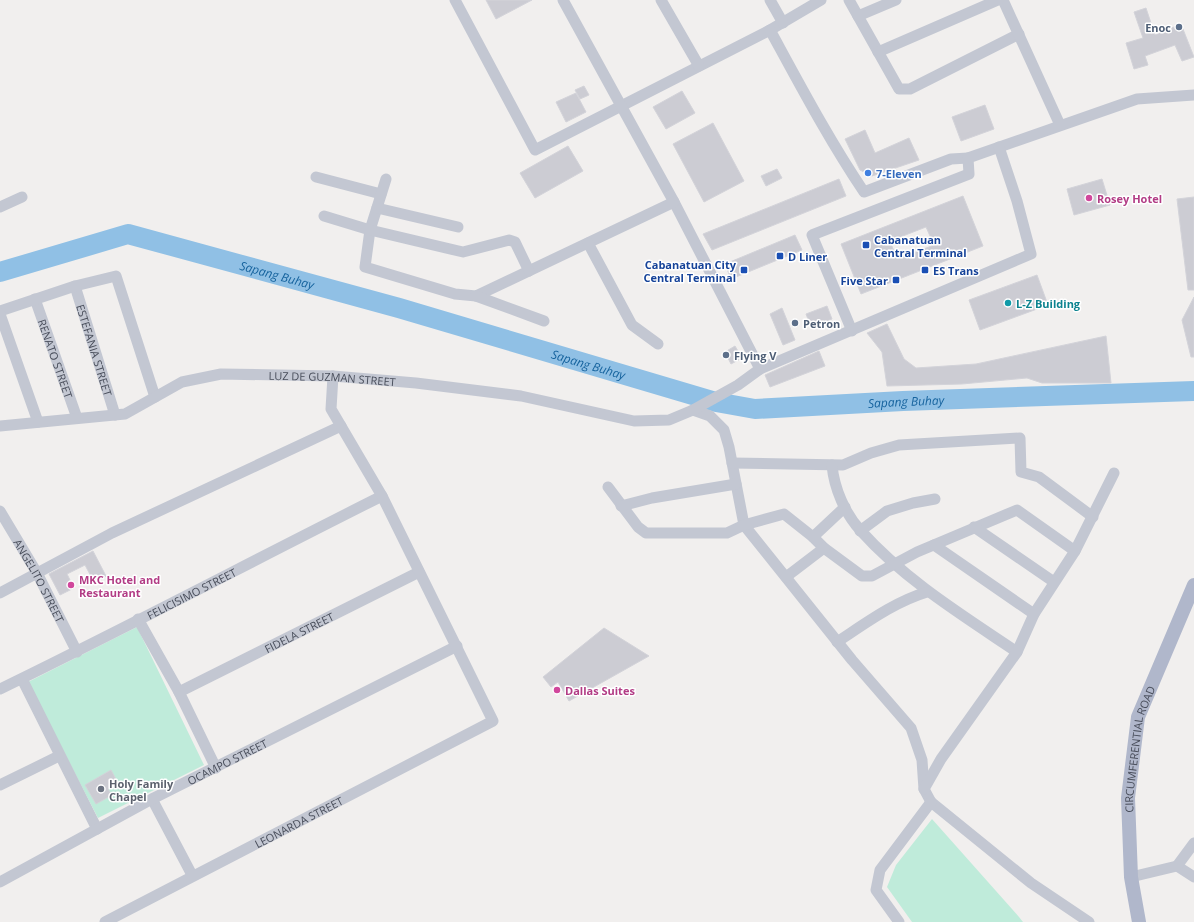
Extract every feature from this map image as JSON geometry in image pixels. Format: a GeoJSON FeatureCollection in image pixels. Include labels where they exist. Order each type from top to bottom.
{"type":"FeatureCollection","features":[{"type":"Feature","properties":{"kind":"main road","name":"CIRCUMFERENTIAL ROAD"},"geometry":{"type":"LineString","coordinates":[[1139,922],[1131,877],[1128,798],[1138,717],[1194,585]]}},
{"type":"Feature","properties":{"kind":"street"},"geometry":{"type":"LineString","coordinates":[[455,0],[535,150],[622,107],[770,30],[821,0]]}},
{"type":"Feature","properties":{"kind":"street"},"geometry":{"type":"LineString","coordinates":[[563,0],[674,202],[760,369]]}},
{"type":"Feature","properties":{"kind":"street"},"geometry":{"type":"LineString","coordinates":[[661,0],[699,66]]}},
{"type":"Feature","properties":{"kind":"street"},"geometry":{"type":"LineString","coordinates":[[770,0],[783,23]]}},
{"type":"Feature","properties":{"kind":"street"},"geometry":{"type":"LineString","coordinates":[[849,0],[899,88],[910,89],[1019,34]]}},
{"type":"Feature","properties":{"kind":"street"},"geometry":{"type":"LineString","coordinates":[[858,16],[896,0]]}},
{"type":"Feature","properties":{"kind":"street"},"geometry":{"type":"LineString","coordinates":[[878,52],[998,0]]}},
{"type":"Feature","properties":{"kind":"street"},"geometry":{"type":"LineString","coordinates":[[1003,0],[1060,125]]}},
{"type":"Feature","properties":{"kind":"street"},"geometry":{"type":"LineString","coordinates":[[770,30],[824,128],[864,192],[951,159],[968,158],[1137,99],[1194,95]]}},
{"type":"Feature","properties":{"kind":"street"},"geometry":{"type":"LineString","coordinates":[[696,408],[738,385],[760,369],[1031,254],[1017,201],[999,147]]}},
{"type":"Feature","properties":{"kind":"street"},"geometry":{"type":"LineString","coordinates":[[852,331],[812,235],[969,174],[968,158]]}},
{"type":"Feature","properties":{"kind":"street"},"geometry":{"type":"LineString","coordinates":[[316,178],[381,194]]}},
{"type":"Feature","properties":{"kind":"street"},"geometry":{"type":"LineString","coordinates":[[386,179],[370,230],[365,267],[455,294],[476,296],[544,321]]}},
{"type":"Feature","properties":{"kind":"street"},"geometry":{"type":"LineString","coordinates":[[0,207],[22,198]]}},
{"type":"Feature","properties":{"kind":"street"},"geometry":{"type":"LineString","coordinates":[[476,296],[674,202]]}},
{"type":"Feature","properties":{"kind":"street"},"geometry":{"type":"LineString","coordinates":[[377,208],[458,227]]}},
{"type":"Feature","properties":{"kind":"street"},"geometry":{"type":"LineString","coordinates":[[324,216],[370,230],[463,252],[509,240],[514,242],[529,271]]}},
{"type":"Feature","properties":{"kind":"street"},"geometry":{"type":"LineString","coordinates":[[588,243],[632,325],[658,344]]}},
{"type":"Feature","properties":{"kind":"street"},"geometry":{"type":"LineString","coordinates":[[38,422],[0,313],[35,299],[75,286],[116,276],[155,397]]}},
{"type":"Feature","properties":{"kind":"street","name":"ESTEFANIA STREET"},"geometry":{"type":"LineString","coordinates":[[75,286],[115,415]]}},
{"type":"Feature","properties":{"kind":"street","name":"RENATO STREET"},"geometry":{"type":"LineString","coordinates":[[35,299],[77,418]]}},
{"type":"Feature","properties":{"kind":"street","name":"LUZ DE GUZMAN STREET"},"geometry":{"type":"LineString","coordinates":[[0,426],[124,414],[182,382],[221,374],[333,376],[416,383],[521,396],[634,421],[669,420],[696,408]]}},
{"type":"Feature","properties":{"kind":"street"},"geometry":{"type":"LineString","coordinates":[[333,376],[331,408],[382,496],[456,646]]}},
{"type":"Feature","properties":{"kind":"street"},"geometry":{"type":"LineString","coordinates":[[696,408],[710,416],[724,430],[744,525],[837,642],[911,728],[922,760],[924,789],[931,802],[1030,883],[1089,922]]}},
{"type":"Feature","properties":{"kind":"street"},"geometry":{"type":"LineString","coordinates":[[0,593],[112,533],[341,426]]}},
{"type":"Feature","properties":{"kind":"street"},"geometry":{"type":"LineString","coordinates":[[732,463],[843,465],[871,453],[899,445],[1020,438],[1021,472],[1039,477],[1093,517]]}},
{"type":"Feature","properties":{"kind":"street"},"geometry":{"type":"LineString","coordinates":[[832,465],[834,478],[845,507],[860,531],[927,592],[1017,652]]}},
{"type":"Feature","properties":{"kind":"street"},"geometry":{"type":"LineString","coordinates":[[924,789],[941,759],[1017,652],[1034,614],[1075,551],[1114,473]]}},
{"type":"Feature","properties":{"kind":"street"},"geometry":{"type":"LineString","coordinates":[[621,506],[652,498],[736,484]]}},
{"type":"Feature","properties":{"kind":"street"},"geometry":{"type":"LineString","coordinates":[[608,487],[638,527],[646,533],[727,533],[744,525],[784,514],[813,537],[824,548],[862,576],[872,576],[917,552],[1017,510],[1075,551]]}},
{"type":"Feature","properties":{"kind":"street","name":"FELICISIMO STREET"},"geometry":{"type":"LineString","coordinates":[[0,689],[77,652],[138,619],[382,496]]}},
{"type":"Feature","properties":{"kind":"street"},"geometry":{"type":"LineString","coordinates":[[860,531],[887,511],[913,503],[935,499]]}},
{"type":"Feature","properties":{"kind":"street"},"geometry":{"type":"LineString","coordinates":[[813,537],[845,507]]}},
{"type":"Feature","properties":{"kind":"street","name":"ANGELITO STREET"},"geometry":{"type":"LineString","coordinates":[[0,511],[37,573],[77,652]]}},
{"type":"Feature","properties":{"kind":"street"},"geometry":{"type":"LineString","coordinates":[[974,527],[1054,582]]}},
{"type":"Feature","properties":{"kind":"street"},"geometry":{"type":"LineString","coordinates":[[934,545],[1034,614]]}},
{"type":"Feature","properties":{"kind":"street"},"geometry":{"type":"LineString","coordinates":[[786,577],[824,548]]}},
{"type":"Feature","properties":{"kind":"street","name":"FIDELA STREET"},"geometry":{"type":"LineString","coordinates":[[179,692],[419,572]]}},
{"type":"Feature","properties":{"kind":"street"},"geometry":{"type":"LineString","coordinates":[[837,642],[909,598],[927,592]]}},
{"type":"Feature","properties":{"kind":"street"},"geometry":{"type":"LineString","coordinates":[[138,619],[179,692],[216,768]]}},
{"type":"Feature","properties":{"kind":"street","name":"LEONARDA STREET"},"geometry":{"type":"LineString","coordinates":[[105,922],[192,875],[493,721],[456,646]]}},
{"type":"Feature","properties":{"kind":"street","name":"OCAMPO STREET"},"geometry":{"type":"LineString","coordinates":[[0,882],[152,799],[456,646]]}},
{"type":"Feature","properties":{"kind":"street"},"geometry":{"type":"LineString","coordinates":[[22,678],[59,756],[97,829]]}},
{"type":"Feature","properties":{"kind":"street"},"geometry":{"type":"LineString","coordinates":[[0,785],[59,756]]}},
{"type":"Feature","properties":{"kind":"street"},"geometry":{"type":"LineString","coordinates":[[152,799],[192,875]]}},
{"type":"Feature","properties":{"kind":"street"},"geometry":{"type":"LineString","coordinates":[[898,922],[876,890],[880,870],[931,802]]}},
{"type":"Feature","properties":{"kind":"street"},"geometry":{"type":"LineString","coordinates":[[1131,877],[1177,866],[1194,843]]}},
{"type":"Feature","properties":{"kind":"street"},"geometry":{"type":"LineString","coordinates":[[1177,866],[1194,877]]}},
{"type":"Feature","properties":{"kind":"green space"},"geometry":{"type":"Polygon","coordinates":[[[137,627],[204,765],[98,818],[28,682],[137,627]]]}},
{"type":"Feature","properties":{"kind":"green space"},"geometry":{"type":"Polygon","coordinates":[[[932,819],[1023,922],[912,922],[887,887],[896,865],[932,819]]]}},
{"type":"Feature","properties":{"kind":"building"},"geometry":{"type":"Polygon","coordinates":[[[486,0],[532,0],[496,19],[486,0]]]}},
{"type":"Feature","properties":{"kind":"building"},"geometry":{"type":"Polygon","coordinates":[[[1146,8],[1155,35],[1181,24],[1194,57],[1182,61],[1175,45],[1145,56],[1148,65],[1134,69],[1126,43],[1143,38],[1134,12],[1146,8]]]}},
{"type":"Feature","properties":{"kind":"building"},"geometry":{"type":"Polygon","coordinates":[[[584,86],[589,95],[580,99],[575,90],[584,86]]]}},
{"type":"Feature","properties":{"kind":"building"},"geometry":{"type":"Polygon","coordinates":[[[682,91],[695,113],[666,129],[653,107],[682,91]]]}},
{"type":"Feature","properties":{"kind":"building"},"geometry":{"type":"Polygon","coordinates":[[[576,93],[586,112],[566,122],[556,102],[576,93]]]}},
{"type":"Feature","properties":{"kind":"building"},"geometry":{"type":"Polygon","coordinates":[[[985,105],[994,129],[961,141],[952,117],[985,105]]]}},
{"type":"Feature","properties":{"kind":"building"},"geometry":{"type":"Polygon","coordinates":[[[713,123],[744,181],[704,202],[673,144],[713,123]]]}},
{"type":"Feature","properties":{"kind":"building"},"geometry":{"type":"Polygon","coordinates":[[[865,130],[875,153],[909,138],[919,160],[872,176],[860,170],[845,139],[865,130]]]}},
{"type":"Feature","properties":{"kind":"building"},"geometry":{"type":"Polygon","coordinates":[[[568,146],[583,171],[535,198],[520,173],[568,146]]]}},
{"type":"Feature","properties":{"kind":"building"},"geometry":{"type":"Polygon","coordinates":[[[777,169],[782,178],[766,186],[761,176],[777,169]]]}},
{"type":"Feature","properties":{"kind":"building"},"geometry":{"type":"Polygon","coordinates":[[[839,179],[846,196],[712,250],[703,234],[839,179]]]}},
{"type":"Feature","properties":{"kind":"building"},"geometry":{"type":"Polygon","coordinates":[[[1102,179],[1110,205],[1074,215],[1067,189],[1102,179]]]}},
{"type":"Feature","properties":{"kind":"building","name":"Cabanatuan Central Terminal"},"geometry":{"type":"Polygon","coordinates":[[[963,196],[983,246],[861,294],[841,244],[963,196]],[[926,227],[890,241],[897,259],[934,245],[926,227]]]}},
{"type":"Feature","properties":{"kind":"building"},"geometry":{"type":"Polygon","coordinates":[[[1194,197],[1194,290],[1188,290],[1177,199],[1194,197]]]}},
{"type":"Feature","properties":{"kind":"building"},"geometry":{"type":"Polygon","coordinates":[[[795,235],[802,250],[731,279],[725,264],[795,235]]]}},
{"type":"Feature","properties":{"kind":"building","name":"L-Z Building"},"geometry":{"type":"Polygon","coordinates":[[[1037,275],[1048,305],[980,330],[969,300],[1037,275]]]}},
{"type":"Feature","properties":{"kind":"building"},"geometry":{"type":"Polygon","coordinates":[[[1194,297],[1194,357],[1191,357],[1182,320],[1194,297]]]}},
{"type":"Feature","properties":{"kind":"building"},"geometry":{"type":"Polygon","coordinates":[[[827,306],[832,319],[811,327],[806,314],[827,306]]]}},
{"type":"Feature","properties":{"kind":"building"},"geometry":{"type":"Polygon","coordinates":[[[782,308],[795,340],[783,345],[770,314],[782,308]]]}},
{"type":"Feature","properties":{"kind":"building"},"geometry":{"type":"Polygon","coordinates":[[[887,324],[904,359],[916,368],[976,364],[1106,336],[1111,383],[1042,383],[1027,378],[962,384],[887,386],[882,352],[867,333],[887,324]]]}},
{"type":"Feature","properties":{"kind":"building"},"geometry":{"type":"Polygon","coordinates":[[[735,346],[742,358],[731,364],[725,352],[735,346]]]}},
{"type":"Feature","properties":{"kind":"building"},"geometry":{"type":"Polygon","coordinates":[[[819,351],[825,366],[770,387],[765,375],[819,351]]]}},
{"type":"Feature","properties":{"kind":"building"},"geometry":{"type":"Polygon","coordinates":[[[93,551],[106,576],[94,582],[85,565],[67,574],[74,588],[60,595],[49,574],[93,551]]]}},
{"type":"Feature","properties":{"kind":"building"},"geometry":{"type":"Polygon","coordinates":[[[604,628],[649,656],[569,701],[558,682],[551,687],[543,677],[604,628]]]}},
{"type":"Feature","properties":{"kind":"building","name":"Holy Family Chapel"},"geometry":{"type":"Polygon","coordinates":[[[111,770],[118,783],[108,789],[112,795],[96,804],[85,785],[111,770]]]}},
{"type":"Feature","properties":{"kind":"waterway","name":"Sapang Buhay"},"geometry":{"type":"LineString","coordinates":[[0,272],[128,234],[399,308],[716,402],[755,409],[903,401],[1194,391]]}},
{"type":"Feature","properties":{"kind":"place","name":"Enoc"},"geometry":{"type":"Point","coordinates":[1179,27]}},
{"type":"Feature","properties":{"kind":"place","name":"7-Eleven"},"geometry":{"type":"Point","coordinates":[868,173]}},
{"type":"Feature","properties":{"kind":"place","name":"Rosey Hotel"},"geometry":{"type":"Point","coordinates":[1089,198]}},
{"type":"Feature","properties":{"kind":"place","name":"Cabanatuan Central Terminal"},"geometry":{"type":"Point","coordinates":[866,245]}},
{"type":"Feature","properties":{"kind":"place","name":"D Liner"},"geometry":{"type":"Point","coordinates":[780,256]}},
{"type":"Feature","properties":{"kind":"place","name":"Cabanatuan City Central Terminal"},"geometry":{"type":"Point","coordinates":[744,270]}},
{"type":"Feature","properties":{"kind":"place","name":"ES Trans"},"geometry":{"type":"Point","coordinates":[925,270]}},
{"type":"Feature","properties":{"kind":"place","name":"Five Star"},"geometry":{"type":"Point","coordinates":[896,280]}},
{"type":"Feature","properties":{"kind":"place","name":"L-Z Building"},"geometry":{"type":"Point","coordinates":[1008,303]}},
{"type":"Feature","properties":{"kind":"place","name":"Petron"},"geometry":{"type":"Point","coordinates":[795,323]}},
{"type":"Feature","properties":{"kind":"place","name":"Flying V"},"geometry":{"type":"Point","coordinates":[726,355]}},
{"type":"Feature","properties":{"kind":"place","name":"MKC Hotel and Restaurant"},"geometry":{"type":"Point","coordinates":[71,585]}},
{"type":"Feature","properties":{"kind":"place","name":"Dallas Suites"},"geometry":{"type":"Point","coordinates":[557,690]}},
{"type":"Feature","properties":{"kind":"place","name":"Holy Family Chapel"},"geometry":{"type":"Point","coordinates":[101,789]}}]}
